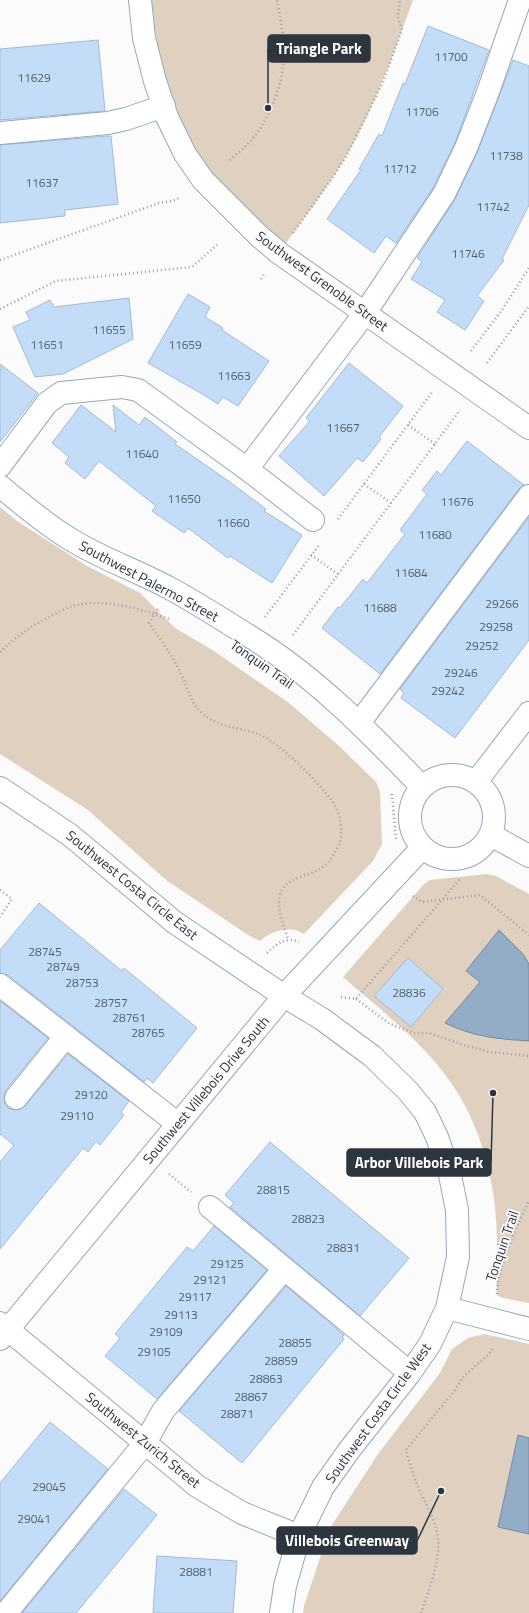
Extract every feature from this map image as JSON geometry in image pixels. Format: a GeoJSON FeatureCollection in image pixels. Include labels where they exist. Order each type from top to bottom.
{"type":"FeatureCollection","features":[{"type":"Feature","properties":{"kind":"street","name":"Southwest Grenoble Street"},"geometry":{"type":"LineString","coordinates":[[140,0],[144,38],[155,81],[185,154],[203,180],[259,236],[279,253],[529,428]]}},
{"type":"Feature","properties":{"kind":"street"},"geometry":{"type":"LineString","coordinates":[[247,469],[365,313],[444,194],[466,148],[486,99],[520,0]]}},
{"type":"Feature","properties":{"kind":"street"},"geometry":{"type":"LineString","coordinates":[[0,133],[108,123],[126,119],[164,106]]}},
{"type":"Feature","properties":{"kind":"street"},"geometry":{"type":"LineString","coordinates":[[0,466],[47,403],[61,393],[122,387],[138,390],[247,469],[324,522]]}},
{"type":"Feature","properties":{"kind":"street","name":"Southwest Palermo Street"},"geometry":{"type":"LineString","coordinates":[[0,486],[30,511],[71,539],[170,589],[250,636],[278,655],[306,676],[359,723],[422,787]]}},
{"type":"Feature","properties":{"kind":"street"},"geometry":{"type":"LineString","coordinates":[[359,723],[529,496]]}},
{"type":"Feature","properties":{"kind":"street"},"geometry":{"type":"LineString","coordinates":[[476,782],[529,713]]}},
{"type":"Feature","properties":{"kind":"street"},"geometry":{"type":"LineString","coordinates":[[452,775],[469,778],[476,782],[483,788],[492,802],[495,817],[491,835],[480,850],[469,857],[454,860],[438,858],[422,848],[415,839],[410,826],[409,812],[414,798],[422,787],[436,777],[452,775]]}},
{"type":"Feature","properties":{"kind":"street","name":"Southwest Costa Circle East"},"geometry":{"type":"LineString","coordinates":[[0,788],[70,835],[174,922],[284,996]]}},
{"type":"Feature","properties":{"kind":"street"},"geometry":{"type":"LineString","coordinates":[[491,835],[529,856]]}},
{"type":"Feature","properties":{"kind":"street","name":"Southwest Villebois Drive South"},"geometry":{"type":"LineString","coordinates":[[3,1331],[150,1158],[284,996],[422,848]]}},
{"type":"Feature","properties":{"kind":"street"},"geometry":{"type":"LineString","coordinates":[[0,985],[178,1124]]}},
{"type":"Feature","properties":{"kind":"street","name":"Southwest Costa Circle West"},"geometry":{"type":"LineString","coordinates":[[281,1613],[285,1586],[299,1536],[323,1487],[350,1449],[410,1373],[430,1344],[447,1308],[458,1257],[457,1210],[450,1175],[437,1137],[425,1112],[408,1091],[372,1056],[322,1019],[284,996]]}},
{"type":"Feature","properties":{"kind":"street"},"geometry":{"type":"LineString","coordinates":[[16,1098],[66,1036]]}},
{"type":"Feature","properties":{"kind":"street"},"geometry":{"type":"LineString","coordinates":[[210,1208],[410,1373]]}},
{"type":"Feature","properties":{"kind":"street"},"geometry":{"type":"LineString","coordinates":[[6,1613],[145,1443],[163,1411],[284,1269]]}},
{"type":"Feature","properties":{"kind":"street"},"geometry":{"type":"LineString","coordinates":[[447,1308],[529,1329]]}},
{"type":"Feature","properties":{"kind":"street","name":"Southwest Zurich Street"},"geometry":{"type":"LineString","coordinates":[[3,1331],[197,1486],[236,1509],[299,1536]]}},
{"type":"Feature","properties":{"kind":"path"},"geometry":{"type":"LineString","coordinates":[[230,160],[246,146],[258,131],[268,116],[280,85],[284,49],[278,0]]}},
{"type":"Feature","properties":{"kind":"path"},"geometry":{"type":"LineString","coordinates":[[296,228],[331,180],[347,155],[383,82],[402,30],[398,17],[400,0]]}},
{"type":"Feature","properties":{"kind":"path"},"geometry":{"type":"LineString","coordinates":[[0,260],[159,203],[172,202],[180,198]]}},
{"type":"Feature","properties":{"kind":"path"},"geometry":{"type":"LineString","coordinates":[[0,309],[56,281],[192,267],[218,243]]}},
{"type":"Feature","properties":{"kind":"path"},"geometry":{"type":"LineString","coordinates":[[471,350],[502,310],[528,270]]}},
{"type":"Feature","properties":{"kind":"path"},"geometry":{"type":"LineString","coordinates":[[487,363],[529,306]]}},
{"type":"Feature","properties":{"kind":"path"},"geometry":{"type":"LineString","coordinates":[[324,522],[364,484],[447,372]]}},
{"type":"Feature","properties":{"kind":"path"},"geometry":{"type":"LineString","coordinates":[[278,655],[475,390]]}},
{"type":"Feature","properties":{"kind":"path"},"geometry":{"type":"LineString","coordinates":[[408,425],[435,444]]}},
{"type":"Feature","properties":{"kind":"path"},"geometry":{"type":"LineString","coordinates":[[364,484],[391,504]]}},
{"type":"Feature","properties":{"kind":"path"},"geometry":{"type":"LineString","coordinates":[[250,636],[321,543]]}},
{"type":"Feature","properties":{"kind":"path"},"geometry":{"type":"LineString","coordinates":[[311,555],[338,574]]}},
{"type":"Feature","properties":{"kind":"path"},"geometry":{"type":"LineString","coordinates":[[0,652],[24,631],[71,607],[88,604],[110,604],[132,607],[172,620]]}},
{"type":"Feature","properties":{"kind":"path"},"geometry":{"type":"LineString","coordinates":[[155,614],[149,623],[181,673],[192,702],[202,713],[211,720],[225,726],[259,734],[274,742],[321,787],[336,808],[340,822],[341,836],[338,847],[331,858],[325,866],[290,882],[283,889],[280,895],[279,902],[282,922],[288,939]]}},
{"type":"Feature","properties":{"kind":"path"},"geometry":{"type":"LineString","coordinates":[[392,792],[394,803],[393,823],[396,841]]}},
{"type":"Feature","properties":{"kind":"path"},"geometry":{"type":"LineString","coordinates":[[356,999],[460,879]]}},
{"type":"Feature","properties":{"kind":"path"},"geometry":{"type":"LineString","coordinates":[[0,890],[12,899],[0,917]]}},
{"type":"Feature","properties":{"kind":"path"},"geometry":{"type":"LineString","coordinates":[[408,892],[422,902],[480,895],[529,935]]}},
{"type":"Feature","properties":{"kind":"path"},"geometry":{"type":"LineString","coordinates":[[267,953],[280,942],[288,939],[301,943]]}},
{"type":"Feature","properties":{"kind":"path"},"geometry":{"type":"LineString","coordinates":[[341,997],[356,999],[390,1024],[414,1033],[429,1033],[466,1046],[490,1052],[529,1056]]}},
{"type":"Feature","properties":{"kind":"path"},"geometry":{"type":"LineString","coordinates":[[150,1158],[210,1208]]}},
{"type":"Feature","properties":{"kind":"path","name":"Tonquin Trail"},"geometry":{"type":"LineString","coordinates":[[421,1613],[430,1588],[438,1550],[438,1540],[436,1530],[415,1480],[406,1450],[455,1390],[464,1376],[488,1355],[496,1344],[497,1287],[516,1227],[529,1201]]}},
{"type":"Feature","properties":{"kind":"shaded area"},"geometry":{"type":"Polygon","coordinates":[[[140,0],[413,0],[383,79],[366,118],[347,155],[279,253],[185,154],[140,0]]]}},
{"type":"Feature","properties":{"kind":"shaded area"},"geometry":{"type":"Polygon","coordinates":[[[0,507],[17,521],[87,566],[140,593],[175,628],[211,649],[289,703],[338,745],[376,782],[380,792],[382,844],[373,861],[304,934],[296,930],[286,929],[272,933],[260,941],[248,935],[166,880],[88,810],[0,754],[0,507]]]}},
{"type":"Feature","properties":{"kind":"shaded area"},"geometry":{"type":"Polygon","coordinates":[[[487,874],[496,876],[529,894],[529,1303],[503,1298],[497,1295],[497,1230],[495,1204],[484,1152],[473,1121],[466,1107],[438,1065],[413,1038],[343,977],[424,884],[430,880],[487,874]]]}},
{"type":"Feature","properties":{"kind":"shaded area"},"geometry":{"type":"Polygon","coordinates":[[[484,1334],[529,1344],[529,1613],[303,1613],[330,1528],[378,1454],[440,1373],[452,1349],[468,1338],[484,1334]]]}},
{"type":"Feature","properties":{"kind":"water"},"geometry":{"type":"Polygon","coordinates":[[[499,930],[523,954],[529,964],[529,1041],[476,1034],[445,1023],[480,982],[466,971],[499,930]]]}},
{"type":"Feature","properties":{"kind":"water"},"geometry":{"type":"Polygon","coordinates":[[[518,1435],[529,1438],[529,1534],[498,1527],[518,1435]]]}},
{"type":"Feature","properties":{"kind":"building"},"geometry":{"type":"Polygon","coordinates":[[[428,26],[489,50],[455,143],[433,188],[396,243],[386,236],[374,253],[327,219],[361,170],[359,169],[379,134],[382,136],[428,26]]]}},
{"type":"Feature","properties":{"kind":"building"},"geometry":{"type":"Polygon","coordinates":[[[98,40],[105,111],[0,120],[0,49],[98,40]]]}},
{"type":"Feature","properties":{"kind":"building"},"geometry":{"type":"Polygon","coordinates":[[[513,60],[529,66],[529,205],[502,259],[504,260],[477,296],[484,301],[465,330],[437,312],[445,300],[411,279],[422,262],[417,258],[454,201],[477,153],[513,60]]]}},
{"type":"Feature","properties":{"kind":"building"},"geometry":{"type":"Polygon","coordinates":[[[111,136],[118,204],[65,210],[65,216],[0,223],[0,145],[111,136]]]}},
{"type":"Feature","properties":{"kind":"building"},"geometry":{"type":"Polygon","coordinates":[[[188,294],[210,307],[205,317],[269,361],[238,406],[223,397],[218,404],[148,363],[188,294]]]}},
{"type":"Feature","properties":{"kind":"building"},"geometry":{"type":"Polygon","coordinates":[[[129,298],[133,339],[63,374],[35,377],[13,327],[30,320],[26,312],[50,300],[54,307],[129,298]]]}},
{"type":"Feature","properties":{"kind":"building"},"geometry":{"type":"Polygon","coordinates":[[[349,363],[403,406],[379,437],[381,439],[363,462],[357,458],[324,496],[279,456],[310,421],[306,418],[349,363]]]}},
{"type":"Feature","properties":{"kind":"building"},"geometry":{"type":"Polygon","coordinates":[[[0,364],[38,393],[0,442],[0,364]]]}},
{"type":"Feature","properties":{"kind":"building"},"geometry":{"type":"Polygon","coordinates":[[[81,405],[116,432],[113,405],[139,425],[145,417],[177,442],[175,444],[266,509],[264,511],[302,535],[272,583],[230,556],[228,558],[188,528],[184,533],[152,511],[156,506],[99,461],[85,479],[65,463],[69,457],[52,443],[81,405]]]}},
{"type":"Feature","properties":{"kind":"building"},"geometry":{"type":"Polygon","coordinates":[[[467,441],[524,485],[519,489],[380,674],[322,628],[338,607],[340,608],[363,579],[367,583],[405,534],[400,530],[427,494],[422,490],[437,471],[441,475],[467,441]]]}},
{"type":"Feature","properties":{"kind":"building"},"geometry":{"type":"Polygon","coordinates":[[[529,517],[529,640],[455,738],[401,698],[404,693],[400,689],[529,517]]]}},
{"type":"Feature","properties":{"kind":"building"},"geometry":{"type":"Polygon","coordinates":[[[39,903],[122,971],[124,968],[197,1028],[153,1083],[147,1078],[144,1082],[8,975],[0,973],[0,950],[39,903]]]}},
{"type":"Feature","properties":{"kind":"building"},"geometry":{"type":"Polygon","coordinates":[[[408,958],[443,989],[411,1027],[374,996],[408,958]]]}},
{"type":"Feature","properties":{"kind":"building"},"geometry":{"type":"Polygon","coordinates":[[[0,1001],[48,1038],[6,1090],[4,1102],[8,1108],[14,1110],[21,1109],[25,1106],[68,1054],[129,1101],[121,1112],[124,1115],[100,1145],[96,1141],[88,1152],[83,1148],[0,1249],[0,1162],[14,1145],[0,1134],[0,1001]]]}},
{"type":"Feature","properties":{"kind":"building"},"geometry":{"type":"Polygon","coordinates":[[[270,1142],[409,1258],[360,1316],[230,1207],[234,1203],[225,1195],[270,1142]]]}},
{"type":"Feature","properties":{"kind":"building"},"geometry":{"type":"Polygon","coordinates":[[[214,1226],[267,1270],[157,1399],[105,1356],[120,1338],[115,1334],[187,1247],[193,1251],[214,1226]]]}},
{"type":"Feature","properties":{"kind":"building"},"geometry":{"type":"Polygon","coordinates":[[[286,1286],[344,1335],[342,1337],[344,1339],[242,1463],[179,1411],[286,1286]]]}},
{"type":"Feature","properties":{"kind":"building"},"geometry":{"type":"Polygon","coordinates":[[[50,1422],[108,1469],[0,1601],[0,1483],[50,1422]]]}},
{"type":"Feature","properties":{"kind":"building"},"geometry":{"type":"Polygon","coordinates":[[[124,1489],[157,1515],[76,1613],[22,1613],[124,1489]]]}},
{"type":"Feature","properties":{"kind":"building"},"geometry":{"type":"Polygon","coordinates":[[[157,1556],[237,1561],[233,1613],[153,1613],[157,1556]]]}},
{"type":"Feature","properties":{"kind":"place","name":"Triangle Park"},"geometry":{"type":"Point","coordinates":[268,108]}},
{"type":"Feature","properties":{"kind":"place","name":"Arbor Villebois Park"},"geometry":{"type":"Point","coordinates":[493,1093]}},
{"type":"Feature","properties":{"kind":"place","name":"Villebois Greenway"},"geometry":{"type":"Point","coordinates":[441,1491]}}]}
